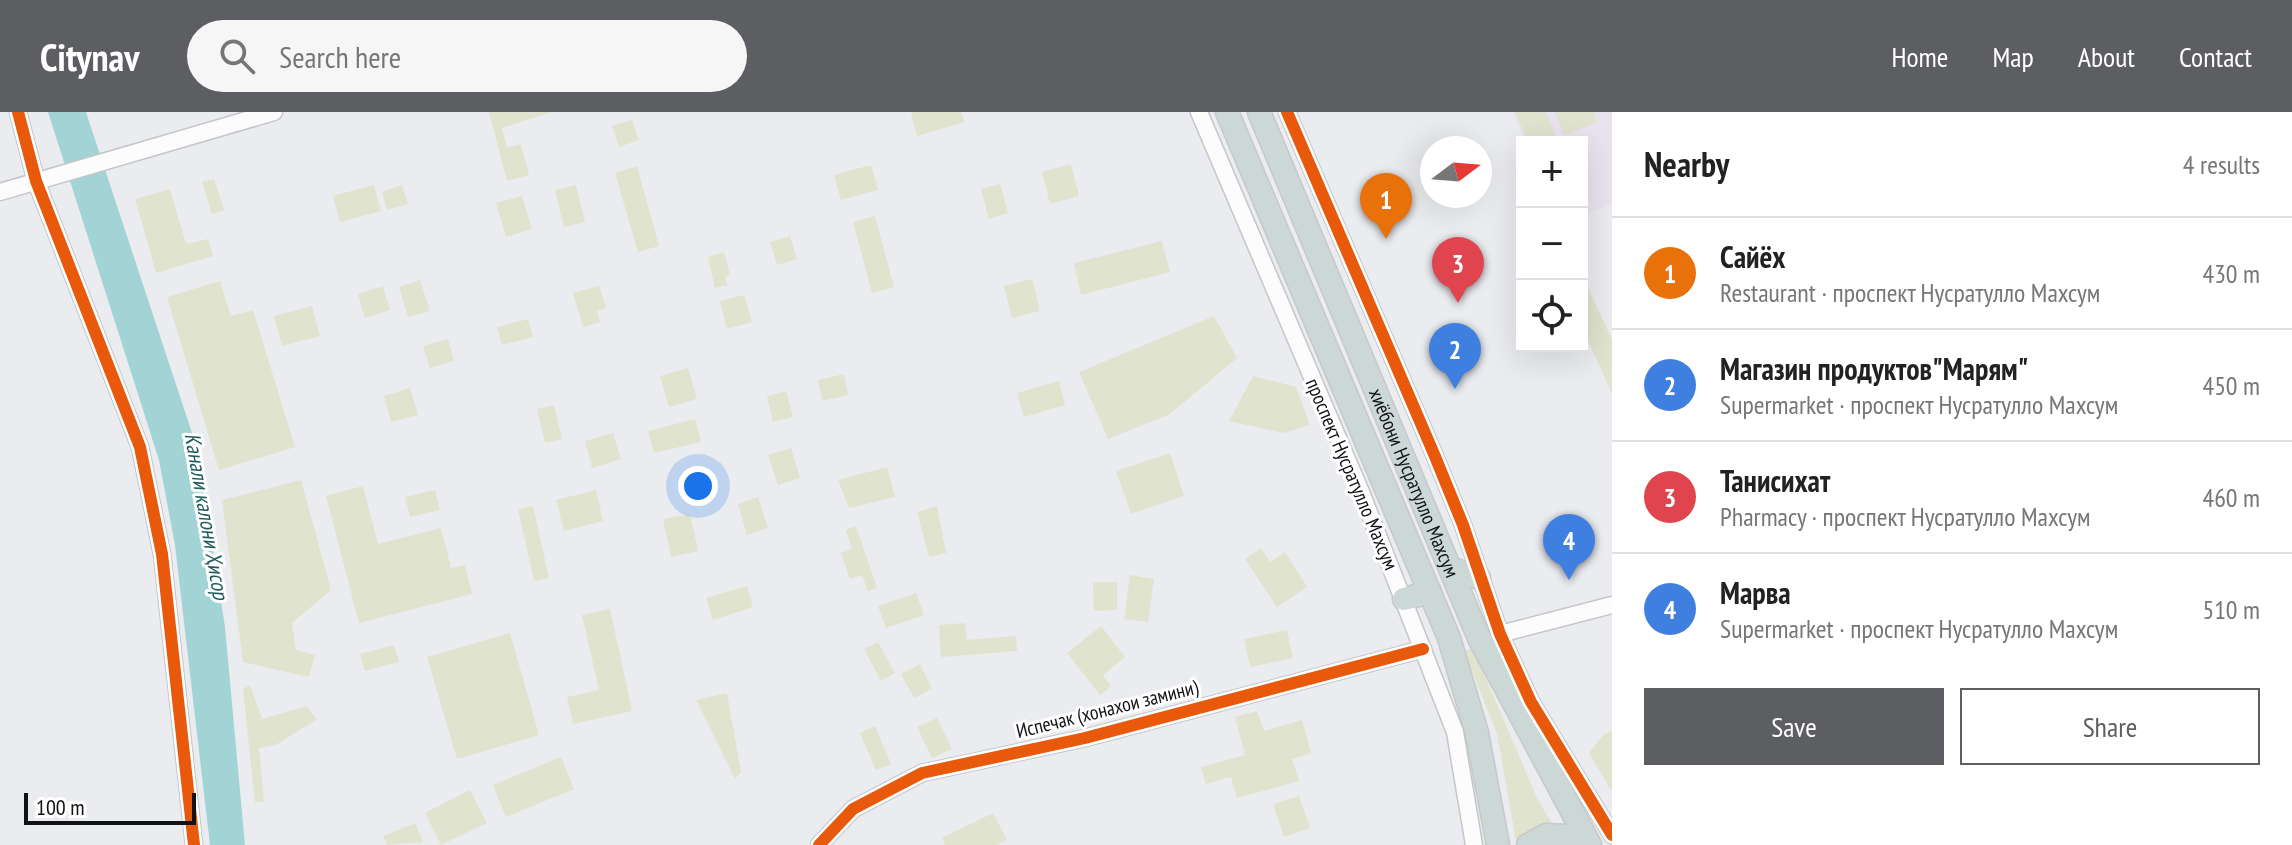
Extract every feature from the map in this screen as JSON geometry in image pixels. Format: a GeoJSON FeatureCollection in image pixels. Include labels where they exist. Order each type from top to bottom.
{"type":"FeatureCollection","features":[{"type":"Feature","properties":{"kind":"highway","name":"хиёбони Нусратулло Махсум"},"geometry":{"type":"LineString","coordinates":[[1227,112],[1449,638],[1477,733],[1498,845]]}},
{"type":"Feature","properties":{"kind":"highway","name":"хиёбони Нусратулло Махсум"},"geometry":{"type":"LineString","coordinates":[[1259,112],[1479,638],[1588,841]]}},
{"type":"Feature","properties":{"kind":"highway"},"geometry":{"type":"LineString","coordinates":[[1450,568],[1479,578]]}},
{"type":"Feature","properties":{"kind":"highway"},"geometry":{"type":"LineString","coordinates":[[1404,599],[1430,592]]}},
{"type":"Feature","properties":{"kind":"highway"},"geometry":{"type":"LineString","coordinates":[[1528,845],[1546,835],[1588,841]]}},
{"type":"Feature","properties":{"kind":"street"},"geometry":{"type":"LineString","coordinates":[[18,112],[140,447],[162,554],[194,845]]}},
{"type":"Feature","properties":{"kind":"street"},"geometry":{"type":"LineString","coordinates":[[0,192],[274,112]]}},
{"type":"Feature","properties":{"kind":"street","name":"проспект Нусратулло Махсум"},"geometry":{"type":"LineString","coordinates":[[1199,112],[1423,649],[1463,763],[1474,845]]}},
{"type":"Feature","properties":{"kind":"street"},"geometry":{"type":"LineString","coordinates":[[1287,112],[1463,525],[1500,634],[1531,702],[1612,835]]}},
{"type":"Feature","properties":{"kind":"street"},"geometry":{"type":"LineString","coordinates":[[1500,634],[1612,605]]}},
{"type":"Feature","properties":{"kind":"street","name":"Испечак (хонахои замини)"},"geometry":{"type":"LineString","coordinates":[[819,845],[853,809],[922,773],[1085,738],[1423,649]]}},
{"type":"Feature","properties":{"kind":"shaded area"},"geometry":{"type":"Polygon","coordinates":[[[1513,112],[1612,112],[1612,204],[1588,214],[1588,136],[1523,136],[1513,112]]]}},
{"type":"Feature","properties":{"kind":"green space"},"geometry":{"type":"Polygon","coordinates":[[[489,112],[552,112],[502,128],[507,148],[521,144],[529,175],[507,181],[489,112]]]}},
{"type":"Feature","properties":{"kind":"green space"},"geometry":{"type":"Polygon","coordinates":[[[911,112],[961,112],[964,122],[917,136],[911,112]]]}},
{"type":"Feature","properties":{"kind":"green space"},"geometry":{"type":"Polygon","coordinates":[[[1515,112],[1546,112],[1556,136],[1525,136],[1515,112]]]}},
{"type":"Feature","properties":{"kind":"green space"},"geometry":{"type":"Polygon","coordinates":[[[1555,112],[1594,112],[1597,122],[1564,135],[1555,112]]]}},
{"type":"Feature","properties":{"kind":"green space"},"geometry":{"type":"Polygon","coordinates":[[[632,120],[639,140],[619,147],[612,126],[632,120]]]}},
{"type":"Feature","properties":{"kind":"green space"},"geometry":{"type":"Polygon","coordinates":[[[1071,164],[1079,196],[1050,204],[1042,172],[1071,164]]]}},
{"type":"Feature","properties":{"kind":"green space"},"geometry":{"type":"Polygon","coordinates":[[[871,165],[878,190],[841,200],[834,175],[871,165]]]}},
{"type":"Feature","properties":{"kind":"green space"},"geometry":{"type":"Polygon","coordinates":[[[637,166],[659,246],[638,252],[615,173],[637,166]]]}},
{"type":"Feature","properties":{"kind":"green space"},"geometry":{"type":"Polygon","coordinates":[[[214,179],[224,210],[212,214],[202,182],[214,179]]]}},
{"type":"Feature","properties":{"kind":"green space"},"geometry":{"type":"Polygon","coordinates":[[[1000,184],[1008,213],[989,219],[981,189],[1000,184]]]}},
{"type":"Feature","properties":{"kind":"green space"},"geometry":{"type":"Polygon","coordinates":[[[374,185],[381,211],[340,222],[333,196],[374,185]]]}},
{"type":"Feature","properties":{"kind":"green space"},"geometry":{"type":"Polygon","coordinates":[[[402,185],[408,204],[387,210],[382,192],[402,185]]]}},
{"type":"Feature","properties":{"kind":"green space"},"geometry":{"type":"Polygon","coordinates":[[[576,185],[585,222],[564,227],[555,190],[576,185]]]}},
{"type":"Feature","properties":{"kind":"green space"},"geometry":{"type":"Polygon","coordinates":[[[170,189],[186,244],[208,239],[213,256],[156,273],[135,199],[170,189]]]}},
{"type":"Feature","properties":{"kind":"green space"},"geometry":{"type":"Polygon","coordinates":[[[522,196],[532,229],[506,237],[496,203],[522,196]]]}},
{"type":"Feature","properties":{"kind":"green space"},"geometry":{"type":"Polygon","coordinates":[[[875,216],[894,287],[872,293],[853,222],[875,216]]]}},
{"type":"Feature","properties":{"kind":"green space"},"geometry":{"type":"Polygon","coordinates":[[[790,236],[797,259],[777,265],[770,242],[790,236]]]}},
{"type":"Feature","properties":{"kind":"green space"},"geometry":{"type":"Polygon","coordinates":[[[1162,241],[1170,272],[1081,295],[1074,263],[1162,241]]]}},
{"type":"Feature","properties":{"kind":"green space"},"geometry":{"type":"Polygon","coordinates":[[[724,252],[730,275],[725,276],[727,285],[715,288],[708,257],[724,252]]]}},
{"type":"Feature","properties":{"kind":"green space"},"geometry":{"type":"Polygon","coordinates":[[[1032,279],[1040,311],[1012,318],[1004,286],[1032,279]]]}},
{"type":"Feature","properties":{"kind":"green space"},"geometry":{"type":"Polygon","coordinates":[[[420,280],[430,311],[408,317],[399,287],[420,280]]]}},
{"type":"Feature","properties":{"kind":"green space"},"geometry":{"type":"Polygon","coordinates":[[[220,281],[231,316],[253,310],[295,447],[219,470],[167,297],[220,281]]]}},
{"type":"Feature","properties":{"kind":"green space"},"geometry":{"type":"Polygon","coordinates":[[[383,286],[390,310],[365,318],[358,294],[383,286]]]}},
{"type":"Feature","properties":{"kind":"green space"},"geometry":{"type":"Polygon","coordinates":[[[599,286],[606,308],[597,311],[600,322],[583,327],[573,293],[599,286]]]}},
{"type":"Feature","properties":{"kind":"green space"},"geometry":{"type":"Polygon","coordinates":[[[1588,287],[1612,340],[1612,394],[1588,340],[1588,287]]]}},
{"type":"Feature","properties":{"kind":"green space"},"geometry":{"type":"Polygon","coordinates":[[[744,295],[752,322],[727,329],[720,301],[744,295]]]}},
{"type":"Feature","properties":{"kind":"green space"},"geometry":{"type":"Polygon","coordinates":[[[312,306],[320,336],[282,346],[274,316],[312,306]]]}},
{"type":"Feature","properties":{"kind":"green space"},"geometry":{"type":"Polygon","coordinates":[[[1214,316],[1237,358],[1170,414],[1108,439],[1079,372],[1214,316]]]}},
{"type":"Feature","properties":{"kind":"green space"},"geometry":{"type":"Polygon","coordinates":[[[528,319],[533,337],[502,345],[497,327],[528,319]]]}},
{"type":"Feature","properties":{"kind":"green space"},"geometry":{"type":"Polygon","coordinates":[[[448,339],[454,361],[430,368],[423,346],[448,339]]]}},
{"type":"Feature","properties":{"kind":"green space"},"geometry":{"type":"Polygon","coordinates":[[[688,368],[697,399],[669,407],[660,376],[688,368]]]}},
{"type":"Feature","properties":{"kind":"green space"},"geometry":{"type":"Polygon","coordinates":[[[844,374],[848,395],[822,401],[818,380],[844,374]]]}},
{"type":"Feature","properties":{"kind":"green space"},"geometry":{"type":"Polygon","coordinates":[[[1253,376],[1296,387],[1310,425],[1284,433],[1229,421],[1253,376]]]}},
{"type":"Feature","properties":{"kind":"green space"},"geometry":{"type":"Polygon","coordinates":[[[1059,381],[1065,405],[1024,417],[1017,393],[1059,381]]]}},
{"type":"Feature","properties":{"kind":"green space"},"geometry":{"type":"Polygon","coordinates":[[[410,388],[418,415],[391,422],[384,396],[410,388]]]}},
{"type":"Feature","properties":{"kind":"green space"},"geometry":{"type":"Polygon","coordinates":[[[786,391],[793,417],[773,422],[767,396],[786,391]]]}},
{"type":"Feature","properties":{"kind":"green space"},"geometry":{"type":"Polygon","coordinates":[[[554,405],[562,439],[545,443],[537,409],[554,405]]]}},
{"type":"Feature","properties":{"kind":"green space"},"geometry":{"type":"Polygon","coordinates":[[[695,419],[701,442],[654,453],[648,431],[695,419]]]}},
{"type":"Feature","properties":{"kind":"green space"},"geometry":{"type":"Polygon","coordinates":[[[613,433],[621,459],[592,468],[585,441],[613,433]]]}},
{"type":"Feature","properties":{"kind":"green space"},"geometry":{"type":"Polygon","coordinates":[[[791,448],[800,478],[778,485],[768,455],[791,448]]]}},
{"type":"Feature","properties":{"kind":"green space"},"geometry":{"type":"Polygon","coordinates":[[[1170,453],[1184,496],[1131,514],[1116,471],[1170,453]]]}},
{"type":"Feature","properties":{"kind":"green space"},"geometry":{"type":"Polygon","coordinates":[[[887,467],[895,497],[849,508],[838,480],[887,467]]]}},
{"type":"Feature","properties":{"kind":"green space"},"geometry":{"type":"Polygon","coordinates":[[[301,480],[331,590],[292,623],[296,650],[315,655],[309,677],[243,662],[222,500],[301,480]]]}},
{"type":"Feature","properties":{"kind":"green space"},"geometry":{"type":"Polygon","coordinates":[[[363,486],[378,544],[441,528],[451,568],[465,565],[472,594],[359,623],[326,496],[363,486]]]}},
{"type":"Feature","properties":{"kind":"green space"},"geometry":{"type":"Polygon","coordinates":[[[435,490],[440,510],[410,517],[405,497],[435,490]]]}},
{"type":"Feature","properties":{"kind":"green space"},"geometry":{"type":"Polygon","coordinates":[[[596,490],[603,521],[564,531],[556,500],[596,490]]]}},
{"type":"Feature","properties":{"kind":"green space"},"geometry":{"type":"Polygon","coordinates":[[[758,497],[768,528],[747,535],[738,504],[758,497]]]}},
{"type":"Feature","properties":{"kind":"green space"},"geometry":{"type":"Polygon","coordinates":[[[533,506],[549,578],[534,581],[518,509],[533,506]]]}},
{"type":"Feature","properties":{"kind":"green space"},"geometry":{"type":"Polygon","coordinates":[[[937,506],[946,553],[929,557],[917,512],[937,506]]]}},
{"type":"Feature","properties":{"kind":"green space"},"geometry":{"type":"Polygon","coordinates":[[[690,514],[698,551],[671,557],[663,519],[690,514]]]}},
{"type":"Feature","properties":{"kind":"green space"},"geometry":{"type":"Polygon","coordinates":[[[856,526],[877,588],[868,591],[862,575],[850,579],[841,553],[852,549],[846,530],[856,526]]]}},
{"type":"Feature","properties":{"kind":"green space"},"geometry":{"type":"Polygon","coordinates":[[[1261,548],[1270,562],[1285,552],[1307,587],[1277,607],[1245,559],[1261,548]]]}},
{"type":"Feature","properties":{"kind":"green space"},"geometry":{"type":"Polygon","coordinates":[[[1130,575],[1154,579],[1148,622],[1124,619],[1130,575]]]}},
{"type":"Feature","properties":{"kind":"green space"},"geometry":{"type":"Polygon","coordinates":[[[1093,582],[1117,582],[1117,610],[1094,611],[1093,582]]]}},
{"type":"Feature","properties":{"kind":"green space"},"geometry":{"type":"Polygon","coordinates":[[[747,586],[753,607],[713,620],[706,598],[747,586]]]}},
{"type":"Feature","properties":{"kind":"green space"},"geometry":{"type":"Polygon","coordinates":[[[916,593],[924,615],[886,628],[878,606],[916,593]]]}},
{"type":"Feature","properties":{"kind":"green space"},"geometry":{"type":"Polygon","coordinates":[[[610,609],[632,711],[573,724],[567,697],[599,690],[582,615],[610,609]]]}},
{"type":"Feature","properties":{"kind":"green space"},"geometry":{"type":"Polygon","coordinates":[[[965,623],[967,640],[1016,636],[1017,651],[941,657],[939,625],[965,623]]]}},
{"type":"Feature","properties":{"kind":"green space"},"geometry":{"type":"Polygon","coordinates":[[[1101,626],[1125,657],[1103,675],[1111,686],[1100,695],[1067,653],[1101,626]]]}},
{"type":"Feature","properties":{"kind":"green space"},"geometry":{"type":"Polygon","coordinates":[[[1287,630],[1293,658],[1250,667],[1244,639],[1287,630]]]}},
{"type":"Feature","properties":{"kind":"green space"},"geometry":{"type":"Polygon","coordinates":[[[510,633],[539,735],[457,759],[427,657],[510,633]]]}},
{"type":"Feature","properties":{"kind":"green space"},"geometry":{"type":"Polygon","coordinates":[[[878,642],[895,673],[881,681],[864,649],[878,642]]]}},
{"type":"Feature","properties":{"kind":"green space"},"geometry":{"type":"Polygon","coordinates":[[[394,645],[399,662],[365,671],[360,654],[394,645]]]}},
{"type":"Feature","properties":{"kind":"green space"},"geometry":{"type":"Polygon","coordinates":[[[1473,648],[1537,798],[1553,825],[1525,832],[1516,840],[1497,734],[1464,651],[1473,648]]]}},
{"type":"Feature","properties":{"kind":"green space"},"geometry":{"type":"Polygon","coordinates":[[[920,664],[932,689],[914,698],[901,674],[920,664]]]}},
{"type":"Feature","properties":{"kind":"green space"},"geometry":{"type":"Polygon","coordinates":[[[250,685],[262,719],[306,706],[317,719],[276,745],[259,748],[264,802],[255,802],[243,689],[250,685]]]}},
{"type":"Feature","properties":{"kind":"green space"},"geometry":{"type":"Polygon","coordinates":[[[727,693],[741,772],[735,779],[696,700],[727,693]]]}},
{"type":"Feature","properties":{"kind":"green space"},"geometry":{"type":"Polygon","coordinates":[[[1257,711],[1264,731],[1302,720],[1311,753],[1292,759],[1299,781],[1237,798],[1231,777],[1206,784],[1201,767],[1245,755],[1235,717],[1257,711]]]}},
{"type":"Feature","properties":{"kind":"green space"},"geometry":{"type":"Polygon","coordinates":[[[937,718],[952,749],[932,758],[917,727],[937,718]]]}},
{"type":"Feature","properties":{"kind":"green space"},"geometry":{"type":"Polygon","coordinates":[[[875,726],[891,764],[876,770],[860,733],[875,726]]]}},
{"type":"Feature","properties":{"kind":"green space"},"geometry":{"type":"Polygon","coordinates":[[[1612,731],[1612,792],[1589,753],[1603,735],[1612,731]]]}},
{"type":"Feature","properties":{"kind":"green space"},"geometry":{"type":"Polygon","coordinates":[[[561,757],[574,789],[506,817],[493,785],[561,757]]]}},
{"type":"Feature","properties":{"kind":"green space"},"geometry":{"type":"Polygon","coordinates":[[[470,790],[487,823],[441,845],[425,813],[470,790]]]}},
{"type":"Feature","properties":{"kind":"green space"},"geometry":{"type":"Polygon","coordinates":[[[1299,796],[1310,828],[1284,837],[1273,804],[1299,796]]]}},
{"type":"Feature","properties":{"kind":"green space"},"geometry":{"type":"Polygon","coordinates":[[[993,813],[1007,840],[997,845],[945,845],[942,838],[993,813]]]}},
{"type":"Feature","properties":{"kind":"green space"},"geometry":{"type":"Polygon","coordinates":[[[415,823],[423,842],[387,845],[383,836],[415,823]]]}},
{"type":"Feature","properties":{"kind":"water","name":"Канали калони Ҳисор"},"geometry":{"type":"Polygon","coordinates":[[[48,112],[86,112],[197,448],[225,627],[245,845],[210,845],[175,545],[159,460],[48,112]]]}},
{"type":"Feature","properties":{"kind":"cycle path"},"geometry":{"type":"LineString","coordinates":[[18,112],[36,181],[140,447],[162,554],[194,845]]}},
{"type":"Feature","properties":{"kind":"cycle path"},"geometry":{"type":"LineString","coordinates":[[1287,112],[1463,525],[1500,634],[1531,702],[1612,835]]}},
{"type":"Feature","properties":{"kind":"cycle path"},"geometry":{"type":"LineString","coordinates":[[819,845],[853,809],[922,773],[1085,738],[1423,649]]}},
{"type":"Feature","properties":{"kind":"place","name":"Сайёх"},"geometry":{"type":"Point","coordinates":[1386,239]}},
{"type":"Feature","properties":{"kind":"place","name":"Танисихат"},"geometry":{"type":"Point","coordinates":[1458,303]}},
{"type":"Feature","properties":{"kind":"place","name":"Магазин продуктов\"Марям\""},"geometry":{"type":"Point","coordinates":[1455,389]}},
{"type":"Feature","properties":{"kind":"place","name":"Марва"},"geometry":{"type":"Point","coordinates":[1569,580]}}]}
